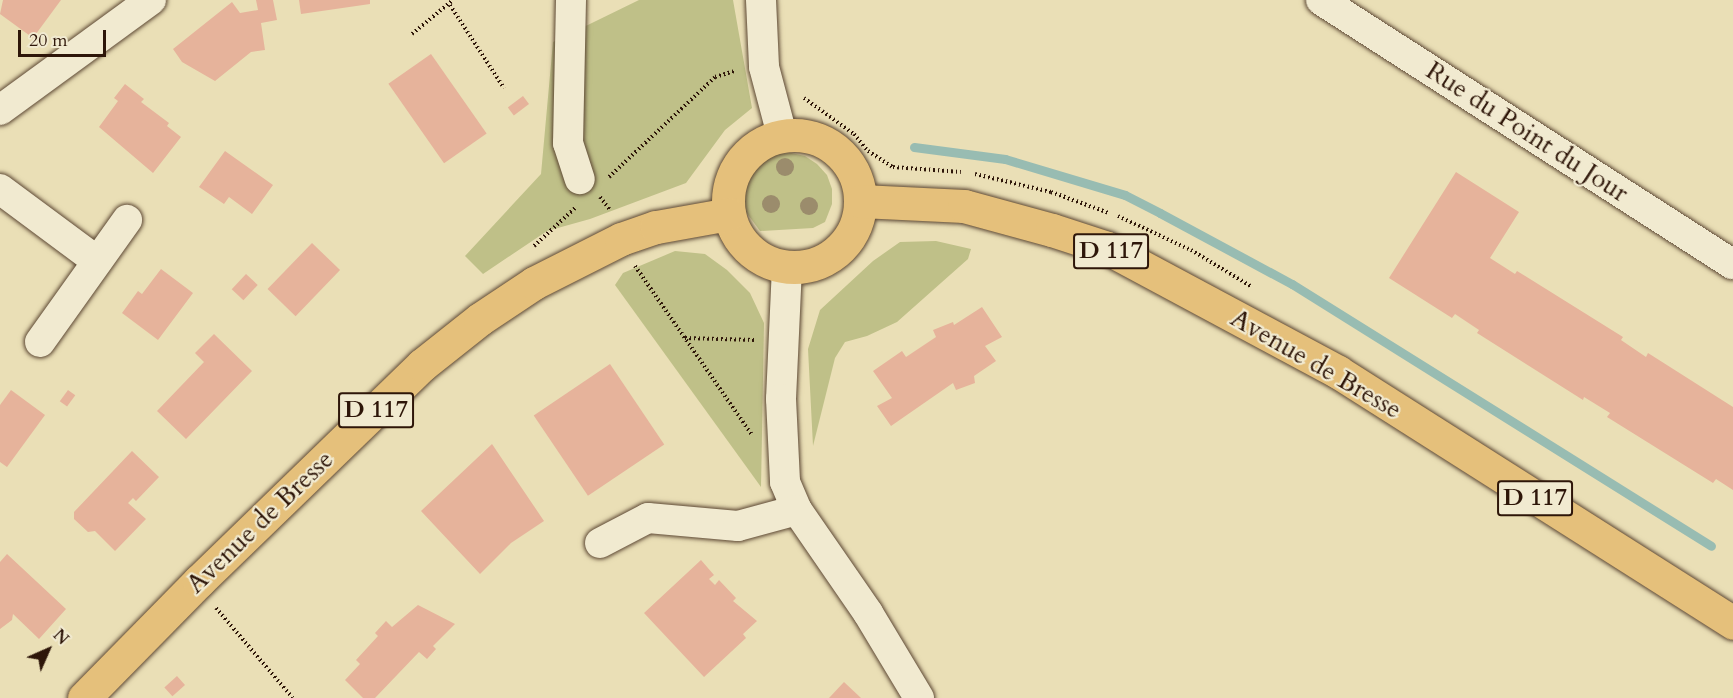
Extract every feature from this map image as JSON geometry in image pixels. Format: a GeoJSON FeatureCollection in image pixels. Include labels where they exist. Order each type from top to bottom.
{"type":"FeatureCollection","features":[{"type":"Feature","properties":{"kind":"main road"},"geometry":{"type":"LineString","coordinates":[[782,135],[815,137],[843,156],[853,169],[861,201],[858,220],[850,237],[838,251],[823,261],[805,267],[787,267],[768,262],[750,251],[737,236],[729,214],[727,199],[730,181],[738,165],[749,151],[764,141],[782,135]]}},
{"type":"Feature","properties":{"kind":"main road","name":"Avenue de Bresse"},"geometry":{"type":"LineString","coordinates":[[861,201],[964,206],[1107,248],[1338,372],[1733,623]]}},
{"type":"Feature","properties":{"kind":"main road","name":"Avenue de Bresse"},"geometry":{"type":"LineString","coordinates":[[84,698],[199,581],[422,365],[480,319],[534,283],[621,239],[656,228],[729,214]]}},
{"type":"Feature","properties":{"kind":"street"},"geometry":{"type":"LineString","coordinates":[[0,110],[151,0]]}},
{"type":"Feature","properties":{"kind":"street"},"geometry":{"type":"LineString","coordinates":[[571,0],[568,143],[587,185]]}},
{"type":"Feature","properties":{"kind":"street"},"geometry":{"type":"LineString","coordinates":[[761,0],[764,67],[782,135]]}},
{"type":"Feature","properties":{"kind":"street","name":"Rue du Point du Jour"},"geometry":{"type":"LineString","coordinates":[[1321,0],[1733,264]]}},
{"type":"Feature","properties":{"kind":"street"},"geometry":{"type":"LineString","coordinates":[[0,189],[97,261]]}},
{"type":"Feature","properties":{"kind":"street"},"geometry":{"type":"LineString","coordinates":[[40,342],[127,220]]}},
{"type":"Feature","properties":{"kind":"street"},"geometry":{"type":"LineString","coordinates":[[787,267],[781,399],[785,482],[797,510],[867,613],[919,698]]}},
{"type":"Feature","properties":{"kind":"street"},"geometry":{"type":"LineString","coordinates":[[600,543],[648,518],[738,526],[797,510]]}},
{"type":"Feature","properties":{"kind":"path"},"geometry":{"type":"LineString","coordinates":[[412,34],[450,5],[453,0]]}},
{"type":"Feature","properties":{"kind":"path"},"geometry":{"type":"LineString","coordinates":[[450,5],[504,88]]}},
{"type":"Feature","properties":{"kind":"path"},"geometry":{"type":"LineString","coordinates":[[744,69],[715,77],[587,185],[605,201],[634,265],[758,444]]}},
{"type":"Feature","properties":{"kind":"path"},"geometry":{"type":"LineString","coordinates":[[684,338],[764,341]]}},
{"type":"Feature","properties":{"kind":"path"},"geometry":{"type":"LineString","coordinates":[[199,581],[218,611],[293,698]]}},
{"type":"Feature","properties":{"kind":"green space"},"geometry":{"type":"Polygon","coordinates":[[[639,0],[733,0],[752,108],[725,130],[686,183],[590,219],[547,231],[483,274],[465,256],[541,174],[553,42],[639,0]]]}},
{"type":"Feature","properties":{"kind":"green space"},"geometry":{"type":"Polygon","coordinates":[[[791,153],[805,156],[827,175],[832,189],[832,204],[825,222],[813,228],[760,231],[746,212],[744,197],[746,183],[753,170],[763,160],[777,154],[791,153]]]}},
{"type":"Feature","properties":{"kind":"green space"},"geometry":{"type":"Polygon","coordinates":[[[936,241],[971,249],[968,259],[897,322],[867,336],[845,342],[835,358],[813,446],[808,349],[820,310],[873,261],[900,242],[936,241]]]}},
{"type":"Feature","properties":{"kind":"green space"},"geometry":{"type":"Polygon","coordinates":[[[675,251],[705,254],[727,270],[750,293],[764,323],[761,487],[615,285],[623,273],[675,251]]]}},
{"type":"Feature","properties":{"kind":"building"},"geometry":{"type":"Polygon","coordinates":[[[3,0],[61,0],[33,38],[0,14],[3,0]]]}},
{"type":"Feature","properties":{"kind":"building"},"geometry":{"type":"Polygon","coordinates":[[[256,0],[273,0],[277,20],[261,23],[265,50],[251,52],[215,81],[182,62],[173,49],[232,2],[240,13],[258,10],[256,0]]]}},
{"type":"Feature","properties":{"kind":"building"},"geometry":{"type":"Polygon","coordinates":[[[299,0],[370,0],[370,4],[301,14],[299,0]]]}},
{"type":"Feature","properties":{"kind":"building"},"geometry":{"type":"Polygon","coordinates":[[[431,54],[487,133],[444,163],[388,84],[431,54]]]}},
{"type":"Feature","properties":{"kind":"building"},"geometry":{"type":"Polygon","coordinates":[[[125,84],[144,99],[141,102],[169,123],[167,126],[181,137],[153,173],[99,127],[118,101],[114,98],[125,84]]]}},
{"type":"Feature","properties":{"kind":"building"},"geometry":{"type":"Polygon","coordinates":[[[523,96],[529,104],[514,115],[508,107],[523,96]]]}},
{"type":"Feature","properties":{"kind":"building"},"geometry":{"type":"Polygon","coordinates":[[[225,151],[273,185],[252,214],[229,197],[224,204],[199,187],[225,151]]]}},
{"type":"Feature","properties":{"kind":"building"},"geometry":{"type":"Polygon","coordinates":[[[1456,172],[1519,212],[1490,258],[1515,274],[1517,271],[1623,337],[1621,340],[1646,357],[1648,353],[1733,407],[1733,490],[1716,479],[1713,483],[1607,417],[1610,413],[1584,397],[1583,400],[1477,333],[1479,330],[1455,314],[1452,318],[1389,278],[1456,172]]]}},
{"type":"Feature","properties":{"kind":"building"},"geometry":{"type":"Polygon","coordinates":[[[312,243],[340,270],[296,316],[268,289],[312,243]]]}},
{"type":"Feature","properties":{"kind":"building"},"geometry":{"type":"Polygon","coordinates":[[[161,269],[193,293],[158,340],[122,313],[138,291],[142,294],[161,269]]]}},
{"type":"Feature","properties":{"kind":"building"},"geometry":{"type":"Polygon","coordinates":[[[246,274],[258,285],[243,300],[232,289],[246,274]]]}},
{"type":"Feature","properties":{"kind":"building"},"geometry":{"type":"Polygon","coordinates":[[[982,307],[1002,337],[985,346],[996,361],[974,376],[975,383],[956,390],[953,383],[891,426],[877,406],[892,398],[873,371],[902,351],[906,357],[936,337],[933,330],[953,322],[954,325],[982,307]]]}},
{"type":"Feature","properties":{"kind":"building"},"geometry":{"type":"Polygon","coordinates":[[[214,334],[252,371],[186,439],[157,411],[204,362],[195,353],[214,334]]]}},
{"type":"Feature","properties":{"kind":"building"},"geometry":{"type":"Polygon","coordinates":[[[610,364],[664,444],[588,496],[534,415],[610,364]]]}},
{"type":"Feature","properties":{"kind":"building"},"geometry":{"type":"Polygon","coordinates":[[[11,390],[45,415],[7,467],[0,462],[0,405],[11,390]]]}},
{"type":"Feature","properties":{"kind":"building"},"geometry":{"type":"Polygon","coordinates":[[[68,390],[75,395],[67,407],[60,401],[68,390]]]}},
{"type":"Feature","properties":{"kind":"building"},"geometry":{"type":"Polygon","coordinates":[[[492,444],[544,521],[511,543],[480,574],[421,511],[492,444]]]}},
{"type":"Feature","properties":{"kind":"building"},"geometry":{"type":"Polygon","coordinates":[[[132,451],[159,477],[136,501],[133,498],[128,503],[146,519],[115,551],[95,531],[88,532],[74,519],[74,512],[132,451]]]}},
{"type":"Feature","properties":{"kind":"building"},"geometry":{"type":"Polygon","coordinates":[[[7,554],[66,609],[39,639],[13,614],[12,620],[0,629],[0,562],[7,554]]]}},
{"type":"Feature","properties":{"kind":"building"},"geometry":{"type":"Polygon","coordinates":[[[701,560],[714,575],[709,579],[715,585],[719,580],[736,598],[733,601],[757,621],[743,634],[746,638],[704,677],[644,613],[701,560]]]}},
{"type":"Feature","properties":{"kind":"building"},"geometry":{"type":"Polygon","coordinates":[[[418,605],[455,624],[433,646],[436,649],[427,659],[419,652],[375,698],[363,698],[345,680],[360,664],[356,660],[378,636],[375,633],[386,621],[392,627],[418,605]]]}},
{"type":"Feature","properties":{"kind":"building"},"geometry":{"type":"Polygon","coordinates":[[[177,676],[185,685],[172,696],[164,687],[177,676]]]}},
{"type":"Feature","properties":{"kind":"building"},"geometry":{"type":"Polygon","coordinates":[[[844,682],[861,698],[829,698],[844,682]]]}},
{"type":"Feature","properties":{"kind":"waterway"},"geometry":{"type":"LineString","coordinates":[[914,147],[1005,159],[1125,195],[1292,284],[1711,546]]}}]}
